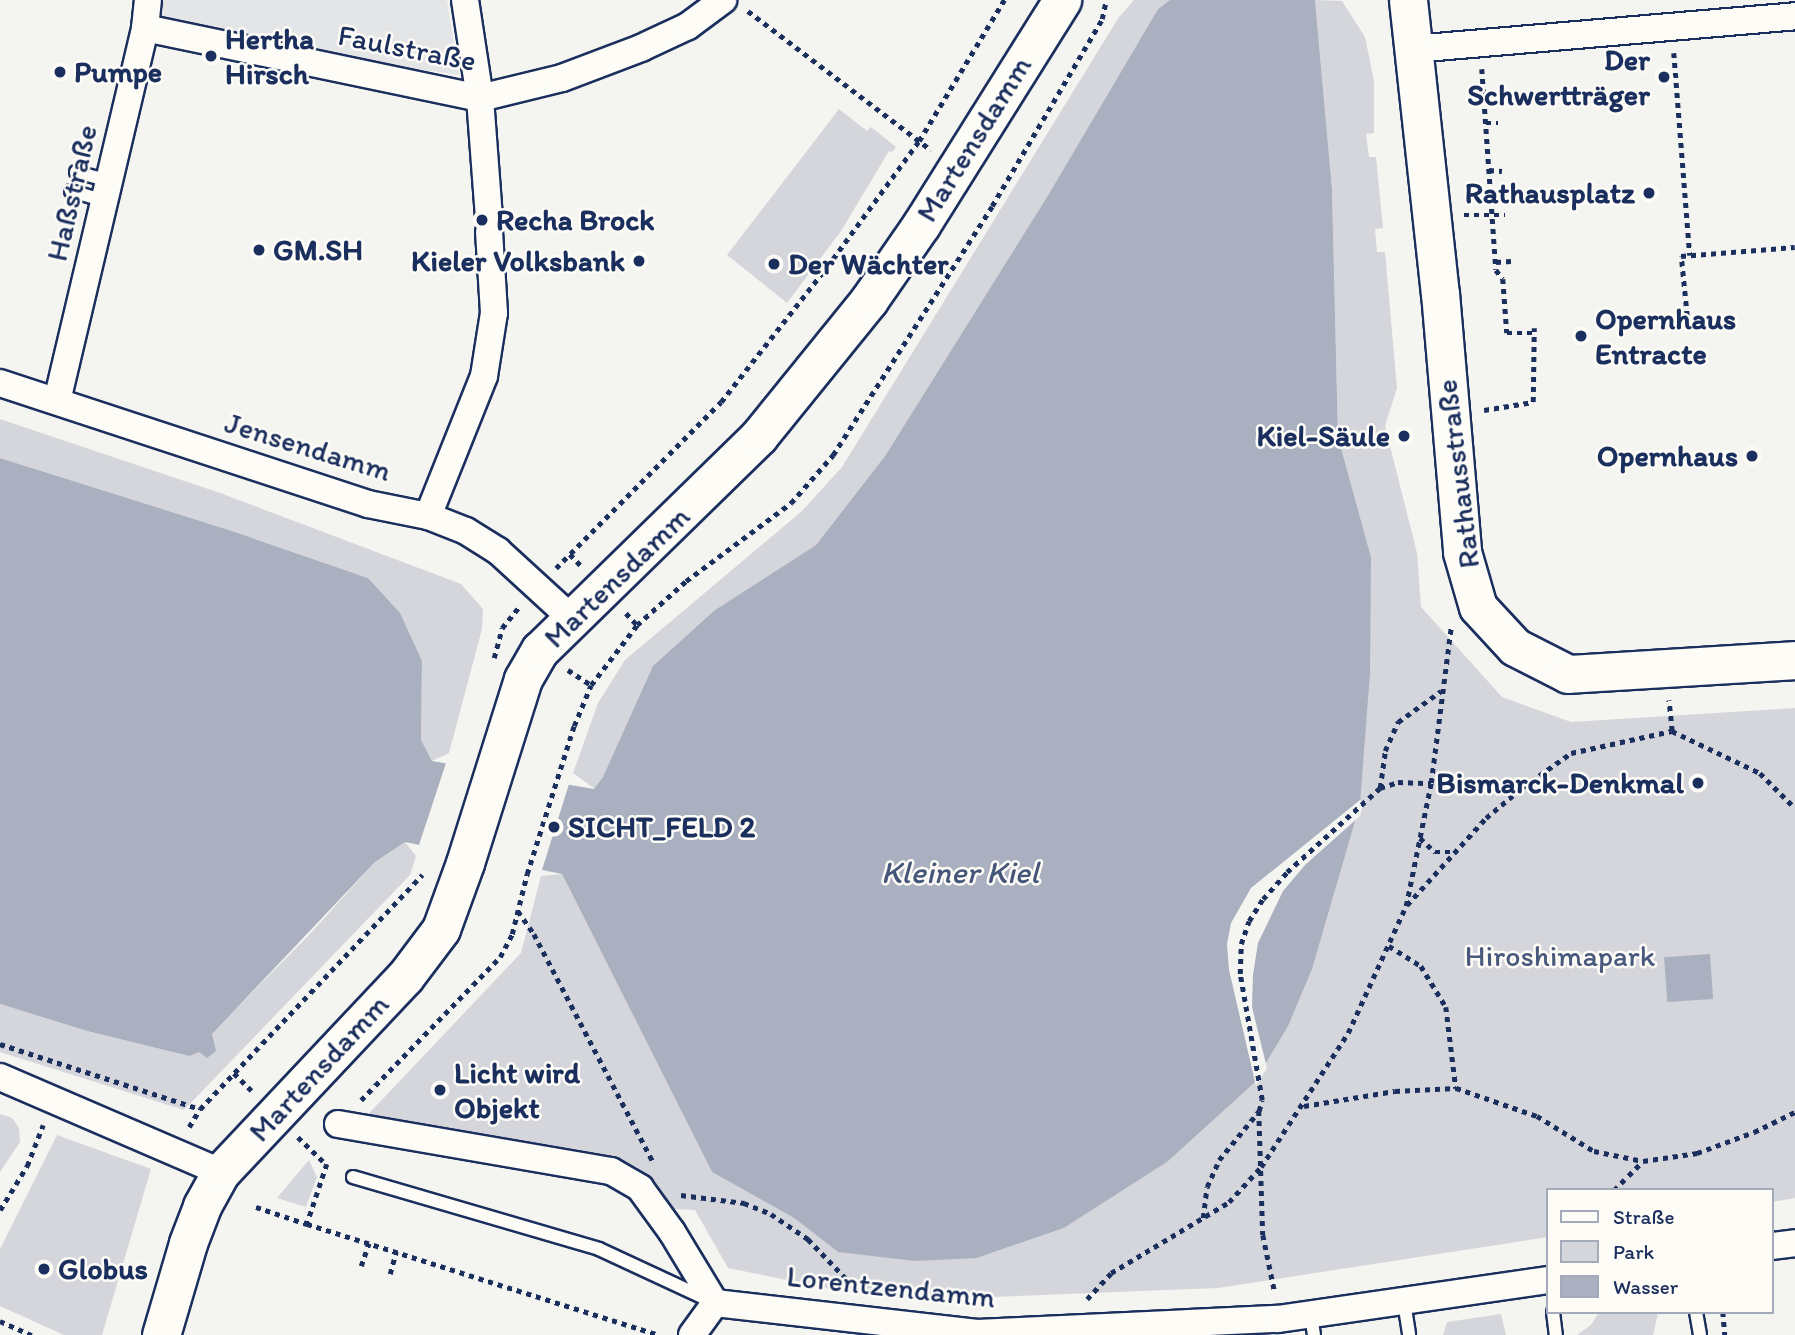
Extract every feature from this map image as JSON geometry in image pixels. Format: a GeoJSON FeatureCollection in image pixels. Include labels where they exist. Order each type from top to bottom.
{"type":"FeatureCollection","features":[{"type":"Feature","properties":{"kind":"street","name":"Haßstraße"},"geometry":{"type":"LineString","coordinates":[[57,401],[145,29],[148,0]]}},
{"type":"Feature","properties":{"kind":"street"},"geometry":{"type":"LineString","coordinates":[[428,516],[484,376],[494,313],[480,98],[466,0]]}},
{"type":"Feature","properties":{"kind":"street","name":"Martensdamm"},"geometry":{"type":"LineString","coordinates":[[160,1335],[188,1243],[202,1206],[221,1172],[424,954],[441,929],[465,863],[523,679],[540,650],[759,436],[869,300],[956,169],[1062,0]]}},
{"type":"Feature","properties":{"kind":"street","name":"Rathausstraße"},"geometry":{"type":"LineString","coordinates":[[1408,0],[1440,293],[1462,552],[1478,607],[1515,647],[1568,674],[1795,660]]}},
{"type":"Feature","properties":{"kind":"street","name":"Faulstraße"},"geometry":{"type":"LineString","coordinates":[[145,29],[480,98],[562,79],[641,48],[734,4]]}},
{"type":"Feature","properties":{"kind":"street"},"geometry":{"type":"LineString","coordinates":[[1413,49],[1795,16]]}},
{"type":"Feature","properties":{"kind":"street","name":"Jensendamm"},"geometry":{"type":"LineString","coordinates":[[0,383],[368,504],[428,516],[467,530],[498,551],[572,618]]}},
{"type":"Feature","properties":{"kind":"street"},"geometry":{"type":"LineString","coordinates":[[0,1077],[53,1097],[221,1172]]}},
{"type":"Feature","properties":{"kind":"street"},"geometry":{"type":"LineString","coordinates":[[338,1124],[611,1171],[640,1188],[672,1232],[715,1303],[692,1335]]}},
{"type":"Feature","properties":{"kind":"street"},"geometry":{"type":"LineString","coordinates":[[1774,1246],[1795,1243]]}},
{"type":"Feature","properties":{"kind":"street","name":"Lorentzendamm"},"geometry":{"type":"LineString","coordinates":[[715,1303],[977,1334],[1105,1331],[1278,1319],[1313,1326],[1404,1302],[1546,1281]]}},
{"type":"Feature","properties":{"kind":"lane"},"geometry":{"type":"LineString","coordinates":[[76,172],[107,191]]}},
{"type":"Feature","properties":{"kind":"lane"},"geometry":{"type":"LineString","coordinates":[[71,191],[107,191]]}},
{"type":"Feature","properties":{"kind":"lane"},"geometry":{"type":"LineString","coordinates":[[353,1177],[599,1249],[688,1293],[715,1303]]}},
{"type":"Feature","properties":{"kind":"lane"},"geometry":{"type":"LineString","coordinates":[[1404,1302],[1409,1335]]}},
{"type":"Feature","properties":{"kind":"lane"},"geometry":{"type":"LineString","coordinates":[[1553,1314],[1556,1335]]}},
{"type":"Feature","properties":{"kind":"lane"},"geometry":{"type":"LineString","coordinates":[[1696,1314],[1700,1335]]}},
{"type":"Feature","properties":{"kind":"path"},"geometry":{"type":"LineString","coordinates":[[557,567],[721,402],[827,267],[919,141],[1004,0]]}},
{"type":"Feature","properties":{"kind":"path"},"geometry":{"type":"LineString","coordinates":[[338,1124],[500,957],[512,934],[527,874],[591,685],[637,625],[686,581],[791,503],[832,455],[992,206],[1102,19],[1106,0]]}},
{"type":"Feature","properties":{"kind":"path"},"geometry":{"type":"LineString","coordinates":[[734,4],[956,169]]}},
{"type":"Feature","properties":{"kind":"path"},"geometry":{"type":"LineString","coordinates":[[1674,52],[1689,255]]}},
{"type":"Feature","properties":{"kind":"path"},"geometry":{"type":"LineString","coordinates":[[1482,75],[1496,262],[1503,279],[1507,333],[1534,330],[1533,402],[1493,408]]}},
{"type":"Feature","properties":{"kind":"path"},"geometry":{"type":"LineString","coordinates":[[1486,123],[1498,123]]}},
{"type":"Feature","properties":{"kind":"path"},"geometry":{"type":"LineString","coordinates":[[1489,170],[1502,171]]}},
{"type":"Feature","properties":{"kind":"path"},"geometry":{"type":"LineString","coordinates":[[1480,215],[1505,215]]}},
{"type":"Feature","properties":{"kind":"path"},"geometry":{"type":"LineString","coordinates":[[1687,316],[1681,256],[1795,247]]}},
{"type":"Feature","properties":{"kind":"path"},"geometry":{"type":"LineString","coordinates":[[1496,262],[1511,261]]}},
{"type":"Feature","properties":{"kind":"path"},"geometry":{"type":"LineString","coordinates":[[1080,1306],[1111,1273],[1230,1202],[1261,1167],[1304,1106],[1348,1033],[1406,906],[1431,783],[1451,621]]}},
{"type":"Feature","properties":{"kind":"path"},"geometry":{"type":"LineString","coordinates":[[1666,667],[1672,731]]}},
{"type":"Feature","properties":{"kind":"path"},"geometry":{"type":"LineString","coordinates":[[1381,788],[1385,751],[1398,722],[1441,690]]}},
{"type":"Feature","properties":{"kind":"path"},"geometry":{"type":"LineString","coordinates":[[1406,906],[1453,852],[1523,787],[1571,753],[1672,731],[1760,773],[1795,808]]}},
{"type":"Feature","properties":{"kind":"path"},"geometry":{"type":"LineString","coordinates":[[1278,1319],[1263,1235],[1259,1111],[1262,1100],[1240,974],[1241,944],[1249,921],[1263,899],[1287,872],[1381,788],[1398,782],[1431,783]]}},
{"type":"Feature","properties":{"kind":"path"},"geometry":{"type":"LineString","coordinates":[[1420,838],[1435,852],[1453,852]]}},
{"type":"Feature","properties":{"kind":"path"},"geometry":{"type":"LineString","coordinates":[[174,1152],[200,1109],[428,869]]}},
{"type":"Feature","properties":{"kind":"path"},"geometry":{"type":"LineString","coordinates":[[518,910],[534,933],[657,1171]]}},
{"type":"Feature","properties":{"kind":"path"},"geometry":{"type":"LineString","coordinates":[[1389,946],[1421,966],[1446,1007],[1456,1088]]}},
{"type":"Feature","properties":{"kind":"path"},"geometry":{"type":"LineString","coordinates":[[0,1044],[200,1109]]}},
{"type":"Feature","properties":{"kind":"path"},"geometry":{"type":"LineString","coordinates":[[234,1073],[250,1088]]}},
{"type":"Feature","properties":{"kind":"path"},"geometry":{"type":"LineString","coordinates":[[1304,1106],[1395,1091],[1456,1088],[1537,1116],[1594,1151],[1643,1161],[1697,1153],[1754,1132],[1795,1112]]}},
{"type":"Feature","properties":{"kind":"path"},"geometry":{"type":"LineString","coordinates":[[0,1210],[27,1166],[53,1097]]}},
{"type":"Feature","properties":{"kind":"path"},"geometry":{"type":"LineString","coordinates":[[1203,1218],[1207,1187],[1219,1160],[1259,1111]]}},
{"type":"Feature","properties":{"kind":"path"},"geometry":{"type":"LineString","coordinates":[[297,1135],[327,1164],[353,1177]]}},
{"type":"Feature","properties":{"kind":"path"},"geometry":{"type":"LineString","coordinates":[[1616,1188],[1643,1161]]}},
{"type":"Feature","properties":{"kind":"path"},"geometry":{"type":"LineString","coordinates":[[307,1224],[327,1164]]}},
{"type":"Feature","properties":{"kind":"path"},"geometry":{"type":"LineString","coordinates":[[672,1232],[670,1195],[744,1203],[771,1214],[808,1239],[851,1281],[851,1317]]}},
{"type":"Feature","properties":{"kind":"path"},"geometry":{"type":"LineString","coordinates":[[256,1207],[659,1335]]}},
{"type":"Feature","properties":{"kind":"path"},"geometry":{"type":"LineString","coordinates":[[361,1266],[369,1243]]}},
{"type":"Feature","properties":{"kind":"path"},"geometry":{"type":"LineString","coordinates":[[390,1274],[396,1252]]}},
{"type":"Feature","properties":{"kind":"path"},"geometry":{"type":"LineString","coordinates":[[1723,1314],[1725,1335]]}},
{"type":"Feature","properties":{"kind":"path"},"geometry":{"type":"LineString","coordinates":[[0,1321],[32,1335]]}},
{"type":"Feature","properties":{"kind":"shaded area"},"geometry":{"type":"Polygon","coordinates":[[[148,0],[447,0],[459,75],[145,29],[148,0]]]}},
{"type":"Feature","properties":{"kind":"green space"},"geometry":{"type":"Polygon","coordinates":[[[1134,0],[1170,0],[1158,9],[1047,197],[885,456],[816,545],[715,610],[595,789],[573,773],[598,703],[625,660],[801,512],[842,467],[1119,17],[1134,0]]]}},
{"type":"Feature","properties":{"kind":"green space","name":"Hiroshimapark"},"geometry":{"type":"Polygon","coordinates":[[[1315,0],[1342,1],[1365,37],[1374,81],[1374,133],[1366,134],[1369,157],[1376,157],[1383,228],[1375,229],[1377,252],[1385,252],[1397,388],[1385,426],[1417,553],[1421,607],[1502,697],[1571,722],[1795,708],[1795,1198],[1774,1202],[1774,1188],[1546,1188],[1546,1237],[1218,1288],[992,1297],[846,1292],[728,1268],[695,1210],[651,1208],[637,1167],[564,1149],[359,1124],[521,953],[541,876],[562,874],[712,1172],[794,1218],[838,1252],[977,1258],[1064,1228],[1167,1162],[1371,557],[1338,437],[1332,189],[1315,0]]]}},
{"type":"Feature","properties":{"kind":"green space"},"geometry":{"type":"Polygon","coordinates":[[[839,109],[867,131],[871,127],[896,147],[892,152],[889,151],[841,231],[787,303],[727,255],[839,109]]]}},
{"type":"Feature","properties":{"kind":"green space"},"geometry":{"type":"Polygon","coordinates":[[[0,419],[220,493],[461,584],[483,609],[482,629],[449,753],[432,761],[421,740],[422,661],[368,578],[229,530],[0,458],[0,419]]]}},
{"type":"Feature","properties":{"kind":"green space"},"geometry":{"type":"Polygon","coordinates":[[[405,842],[416,856],[410,875],[184,1110],[0,1052],[0,1004],[87,1031],[189,1056],[309,935],[375,862],[405,842]]]}},
{"type":"Feature","properties":{"kind":"green space"},"geometry":{"type":"Polygon","coordinates":[[[0,1114],[12,1118],[19,1128],[20,1142],[0,1172],[0,1114]]]}},
{"type":"Feature","properties":{"kind":"green space"},"geometry":{"type":"Polygon","coordinates":[[[57,1135],[151,1169],[102,1335],[64,1335],[0,1306],[0,1249],[57,1135]]]}},
{"type":"Feature","properties":{"kind":"green space"},"geometry":{"type":"Polygon","coordinates":[[[309,1160],[317,1177],[306,1207],[277,1198],[309,1160]]]}},
{"type":"Feature","properties":{"kind":"green space"},"geometry":{"type":"Polygon","coordinates":[[[1501,1314],[1506,1335],[1443,1335],[1447,1322],[1501,1314]]]}},
{"type":"Feature","properties":{"kind":"green space"},"geometry":{"type":"Polygon","coordinates":[[[1598,1314],[1658,1314],[1653,1335],[1577,1335],[1591,1325],[1598,1314]]]}},
{"type":"Feature","properties":{"kind":"water","name":"Kleiner Kiel"},"geometry":{"type":"Polygon","coordinates":[[[1170,0],[1315,0],[1332,189],[1338,437],[1371,557],[1370,673],[1360,804],[1312,969],[1288,1026],[1254,1083],[1167,1162],[1064,1228],[977,1258],[915,1261],[838,1252],[794,1218],[712,1172],[562,874],[405,842],[375,862],[212,1034],[216,1051],[207,1058],[199,1052],[189,1056],[87,1031],[0,1004],[0,458],[229,530],[368,578],[400,613],[422,661],[421,740],[432,761],[594,789],[603,777],[653,666],[715,610],[816,545],[885,456],[1047,197],[1158,9],[1170,0]]]}},
{"type":"Feature","properties":{"kind":"water"},"geometry":{"type":"Polygon","coordinates":[[[1710,954],[1713,999],[1667,1002],[1664,957],[1710,954]]]}},
{"type":"Feature","properties":{"kind":"pier"},"geometry":{"type":"Polygon","coordinates":[[[447,760],[570,781],[541,873],[418,848],[447,760]]]}},
{"type":"Feature","properties":{"kind":"pier"},"geometry":{"type":"Polygon","coordinates":[[[1360,800],[1363,804],[1360,816],[1306,864],[1283,891],[1258,943],[1252,1007],[1267,1068],[1256,1086],[1229,970],[1227,944],[1231,923],[1251,888],[1360,800]]]}},
{"type":"Feature","properties":{"kind":"place","name":"Hertha Hirsch"},"geometry":{"type":"Point","coordinates":[211,56]}},
{"type":"Feature","properties":{"kind":"place","name":"Pumpe"},"geometry":{"type":"Point","coordinates":[60,72]}},
{"type":"Feature","properties":{"kind":"place","name":"Der Schwertträger"},"geometry":{"type":"Point","coordinates":[1664,77]}},
{"type":"Feature","properties":{"kind":"place","name":"Rathausplatz"},"geometry":{"type":"Point","coordinates":[1649,193]}},
{"type":"Feature","properties":{"kind":"place","name":"Recha Brock"},"geometry":{"type":"Point","coordinates":[482,220]}},
{"type":"Feature","properties":{"kind":"place","name":"GM.SH"},"geometry":{"type":"Point","coordinates":[259,250]}},
{"type":"Feature","properties":{"kind":"place","name":"Kieler Volksbank"},"geometry":{"type":"Point","coordinates":[639,261]}},
{"type":"Feature","properties":{"kind":"place","name":"Der Wächter"},"geometry":{"type":"Point","coordinates":[774,264]}},
{"type":"Feature","properties":{"kind":"place","name":"Opernhaus Entracte"},"geometry":{"type":"Point","coordinates":[1581,336]}},
{"type":"Feature","properties":{"kind":"place","name":"Kiel-Säule"},"geometry":{"type":"Point","coordinates":[1404,436]}},
{"type":"Feature","properties":{"kind":"place","name":"Opernhaus"},"geometry":{"type":"Point","coordinates":[1752,456]}},
{"type":"Feature","properties":{"kind":"place","name":"Bismarck-Denkmal"},"geometry":{"type":"Point","coordinates":[1698,783]}},
{"type":"Feature","properties":{"kind":"place","name":"SICHT_FELD 2"},"geometry":{"type":"Point","coordinates":[554,827]}},
{"type":"Feature","properties":{"kind":"place","name":"Licht wird Objekt"},"geometry":{"type":"Point","coordinates":[440,1090]}},
{"type":"Feature","properties":{"kind":"place","name":"Globus"},"geometry":{"type":"Point","coordinates":[44,1269]}}]}
